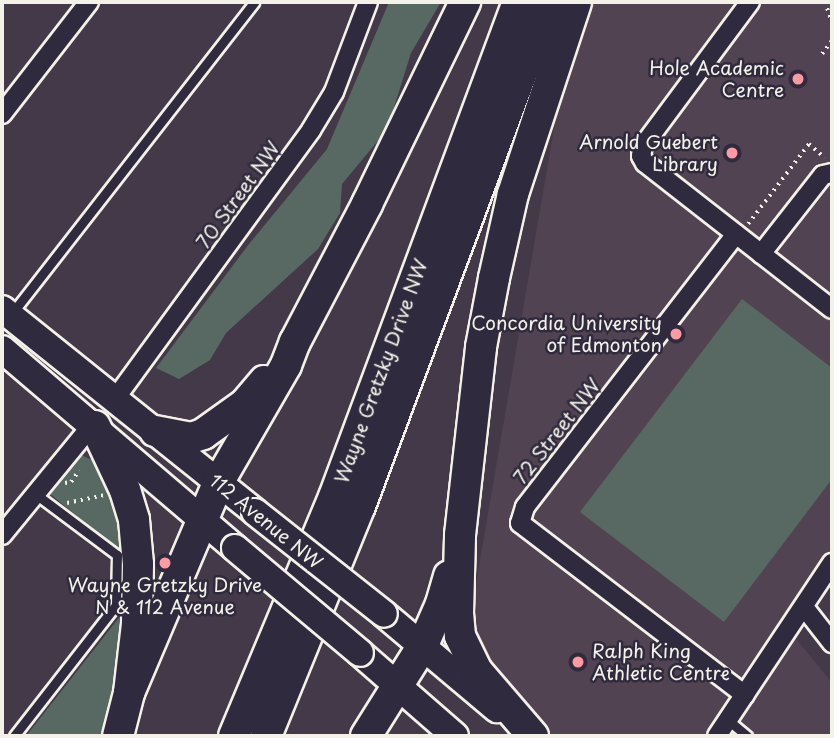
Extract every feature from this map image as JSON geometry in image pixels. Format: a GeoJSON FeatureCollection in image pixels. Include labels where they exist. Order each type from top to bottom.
{"type":"FeatureCollection","features":[{"type":"Feature","properties":{"kind":"main road"},"geometry":{"type":"LineString","coordinates":[[128,693],[218,483],[286,365],[295,342],[367,204],[466,2]]}},
{"type":"Feature","properties":{"kind":"main road","name":"Wayne Gretzky Drive NW"},"geometry":{"type":"LineString","coordinates":[[234,736],[334,497],[518,2]]}},
{"type":"Feature","properties":{"kind":"main road","name":"Wayne Gretzky Drive NW"},"geometry":{"type":"LineString","coordinates":[[266,736],[360,506],[548,2]]}},
{"type":"Feature","properties":{"kind":"main road"},"geometry":{"type":"LineString","coordinates":[[533,736],[477,671],[460,635],[460,535],[481,347],[494,278],[513,194],[576,2]]}},
{"type":"Feature","properties":{"kind":"main road","name":"112 Avenue NW"},"geometry":{"type":"LineString","coordinates":[[6,312],[423,645],[527,736]]}},
{"type":"Feature","properties":{"kind":"main road"},"geometry":{"type":"LineString","coordinates":[[155,431],[191,438],[211,429],[245,404],[295,342]]}},
{"type":"Feature","properties":{"kind":"main road","name":"112 Avenue NW"},"geometry":{"type":"LineString","coordinates":[[2,349],[455,736]]}},
{"type":"Feature","properties":{"kind":"main road"},"geometry":{"type":"LineString","coordinates":[[94,425],[120,477],[134,520],[138,564],[137,624],[128,693],[118,736]]}},
{"type":"Feature","properties":{"kind":"main road"},"geometry":{"type":"LineString","coordinates":[[366,736],[423,645],[441,604],[460,535]]}},
{"type":"Feature","properties":{"kind":"street"},"geometry":{"type":"LineString","coordinates":[[2,114],[89,2]]}},
{"type":"Feature","properties":{"kind":"street","name":"70 Street NW"},"geometry":{"type":"LineString","coordinates":[[115,399],[312,130],[334,92],[368,2]]}},
{"type":"Feature","properties":{"kind":"street"},"geometry":{"type":"LineString","coordinates":[[750,2],[643,146],[641,156],[645,163],[740,231],[761,254],[832,309]]}},
{"type":"Feature","properties":{"kind":"street"},"geometry":{"type":"LineString","coordinates":[[761,254],[823,175],[832,173]]}},
{"type":"Feature","properties":{"kind":"street","name":"72 Street NW"},"geometry":{"type":"LineString","coordinates":[[740,231],[525,507],[520,523],[745,695]]}},
{"type":"Feature","properties":{"kind":"street"},"geometry":{"type":"LineString","coordinates":[[2,535],[34,492],[94,425]]}},
{"type":"Feature","properties":{"kind":"street"},"geometry":{"type":"LineString","coordinates":[[717,736],[832,563]]}},
{"type":"Feature","properties":{"kind":"street"},"geometry":{"type":"LineString","coordinates":[[804,607],[832,643]]}},
{"type":"Feature","properties":{"kind":"lane"},"geometry":{"type":"LineString","coordinates":[[6,312],[254,2]]}},
{"type":"Feature","properties":{"kind":"lane"},"geometry":{"type":"LineString","coordinates":[[14,736],[116,605],[117,555],[34,492]]}},
{"type":"Feature","properties":{"kind":"lane"},"geometry":{"type":"LineString","coordinates":[[727,720],[747,736]]}},
{"type":"Feature","properties":{"kind":"path"},"geometry":{"type":"LineString","coordinates":[[825,2],[832,21]]}},
{"type":"Feature","properties":{"kind":"path"},"geometry":{"type":"LineString","coordinates":[[822,54],[832,40]]}},
{"type":"Feature","properties":{"kind":"path"},"geometry":{"type":"LineString","coordinates":[[740,231],[809,144],[826,158],[832,158]]}},
{"type":"Feature","properties":{"kind":"path"},"geometry":{"type":"LineString","coordinates":[[52,506],[116,492]]}},
{"type":"Feature","properties":{"kind":"shaded area","name":"Concordia University of Edmonton"},"geometry":{"type":"Polygon","coordinates":[[[591,2],[832,2],[832,563],[789,630],[832,683],[832,736],[526,736],[423,645],[476,584],[558,105],[591,2]]]}},
{"type":"Feature","properties":{"kind":"green space"},"geometry":{"type":"Polygon","coordinates":[[[389,2],[441,2],[411,53],[387,130],[342,184],[340,213],[318,249],[226,333],[210,360],[179,379],[156,368],[249,244],[327,149],[389,2]]]}},
{"type":"Feature","properties":{"kind":"green space"},"geometry":{"type":"Polygon","coordinates":[[[742,299],[832,368],[832,479],[724,622],[580,512],[742,299]]]}},
{"type":"Feature","properties":{"kind":"green space"},"geometry":{"type":"Polygon","coordinates":[[[81,455],[97,462],[117,499],[120,498],[128,522],[133,561],[128,634],[105,736],[26,736],[125,610],[126,556],[50,494],[81,455]]]}},
{"type":"Feature","properties":{"kind":"place","name":"Hole Academic Centre"},"geometry":{"type":"Point","coordinates":[798,79]}},
{"type":"Feature","properties":{"kind":"place","name":"Arnold Guebert Library"},"geometry":{"type":"Point","coordinates":[732,153]}},
{"type":"Feature","properties":{"kind":"place","name":"Concordia University of Edmonton"},"geometry":{"type":"Point","coordinates":[676,334]}},
{"type":"Feature","properties":{"kind":"place","name":"Wayne Gretzky Drive N & 112 Avenue"},"geometry":{"type":"Point","coordinates":[165,563]}},
{"type":"Feature","properties":{"kind":"place","name":"Ralph King Athletic Centre"},"geometry":{"type":"Point","coordinates":[578,662]}}]}
